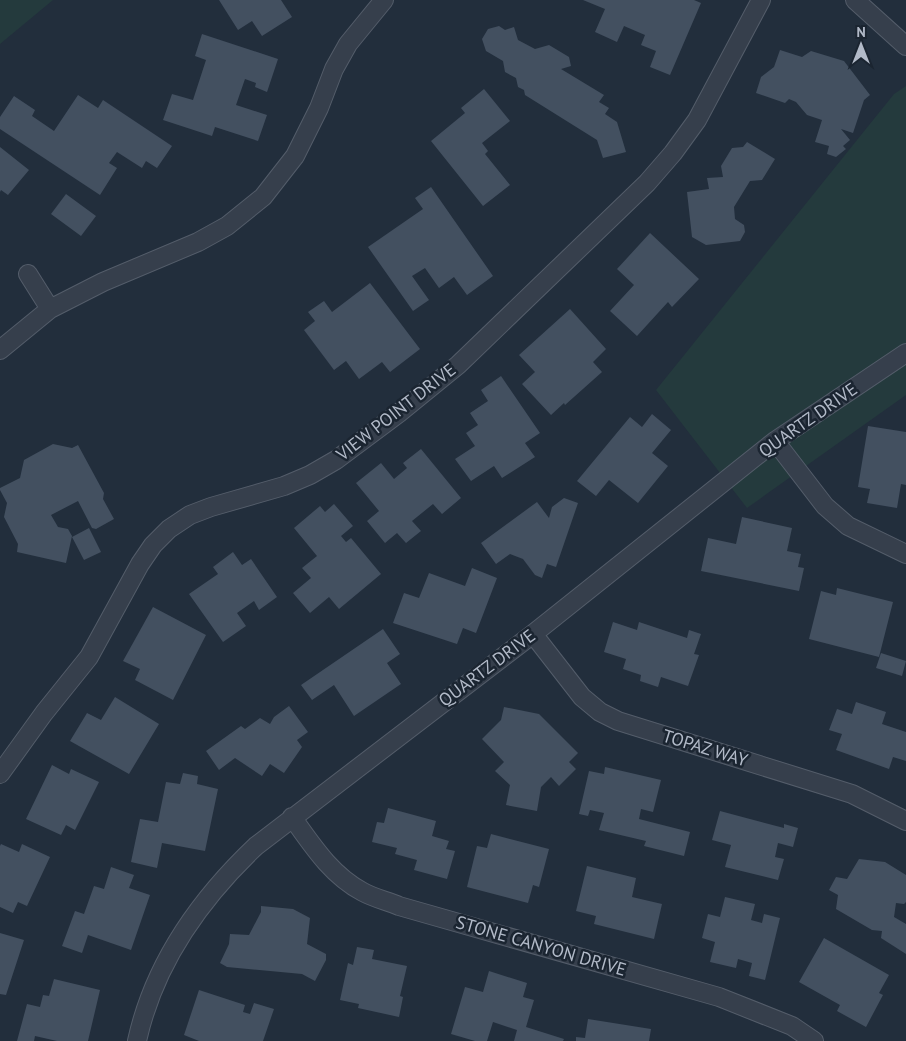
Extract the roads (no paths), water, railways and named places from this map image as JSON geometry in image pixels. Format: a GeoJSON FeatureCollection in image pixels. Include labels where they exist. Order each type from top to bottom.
{"type":"FeatureCollection","features":[{"type":"Feature","properties":{"kind":"street"},"geometry":{"type":"LineString","coordinates":[[0,350],[50,309],[103,282],[198,242],[227,226],[263,197],[295,156],[319,108],[334,69],[348,44],[384,0]]}},
{"type":"Feature","properties":{"kind":"street","name":"VIEW POINT DRIVE"},"geometry":{"type":"LineString","coordinates":[[0,774],[44,713],[89,657],[140,564],[153,545],[169,529],[190,515],[284,486],[310,475],[336,460],[458,365],[647,183],[674,153],[696,120],[761,0]]}},
{"type":"Feature","properties":{"kind":"street"},"geometry":{"type":"LineString","coordinates":[[855,0],[906,46]]}},
{"type":"Feature","properties":{"kind":"street"},"geometry":{"type":"LineString","coordinates":[[28,274],[50,309]]}},
{"type":"Feature","properties":{"kind":"street","name":"QUARTZ DRIVE"},"geometry":{"type":"LineString","coordinates":[[137,1041],[149,997],[162,967],[192,917],[232,869],[256,846],[533,634],[775,441],[906,352]]}},
{"type":"Feature","properties":{"kind":"street"},"geometry":{"type":"LineString","coordinates":[[775,441],[825,506],[848,526],[906,554]]}},
{"type":"Feature","properties":{"kind":"street","name":"TOPAZ WAY"},"geometry":{"type":"LineString","coordinates":[[533,634],[582,697],[600,712],[618,721],[852,794],[906,821]]}},
{"type":"Feature","properties":{"kind":"street","name":"STONE CANYON DRIVE"},"geometry":{"type":"LineString","coordinates":[[292,817],[320,856],[341,879],[364,893],[399,906],[719,997],[792,1026],[814,1041]]}}]}
